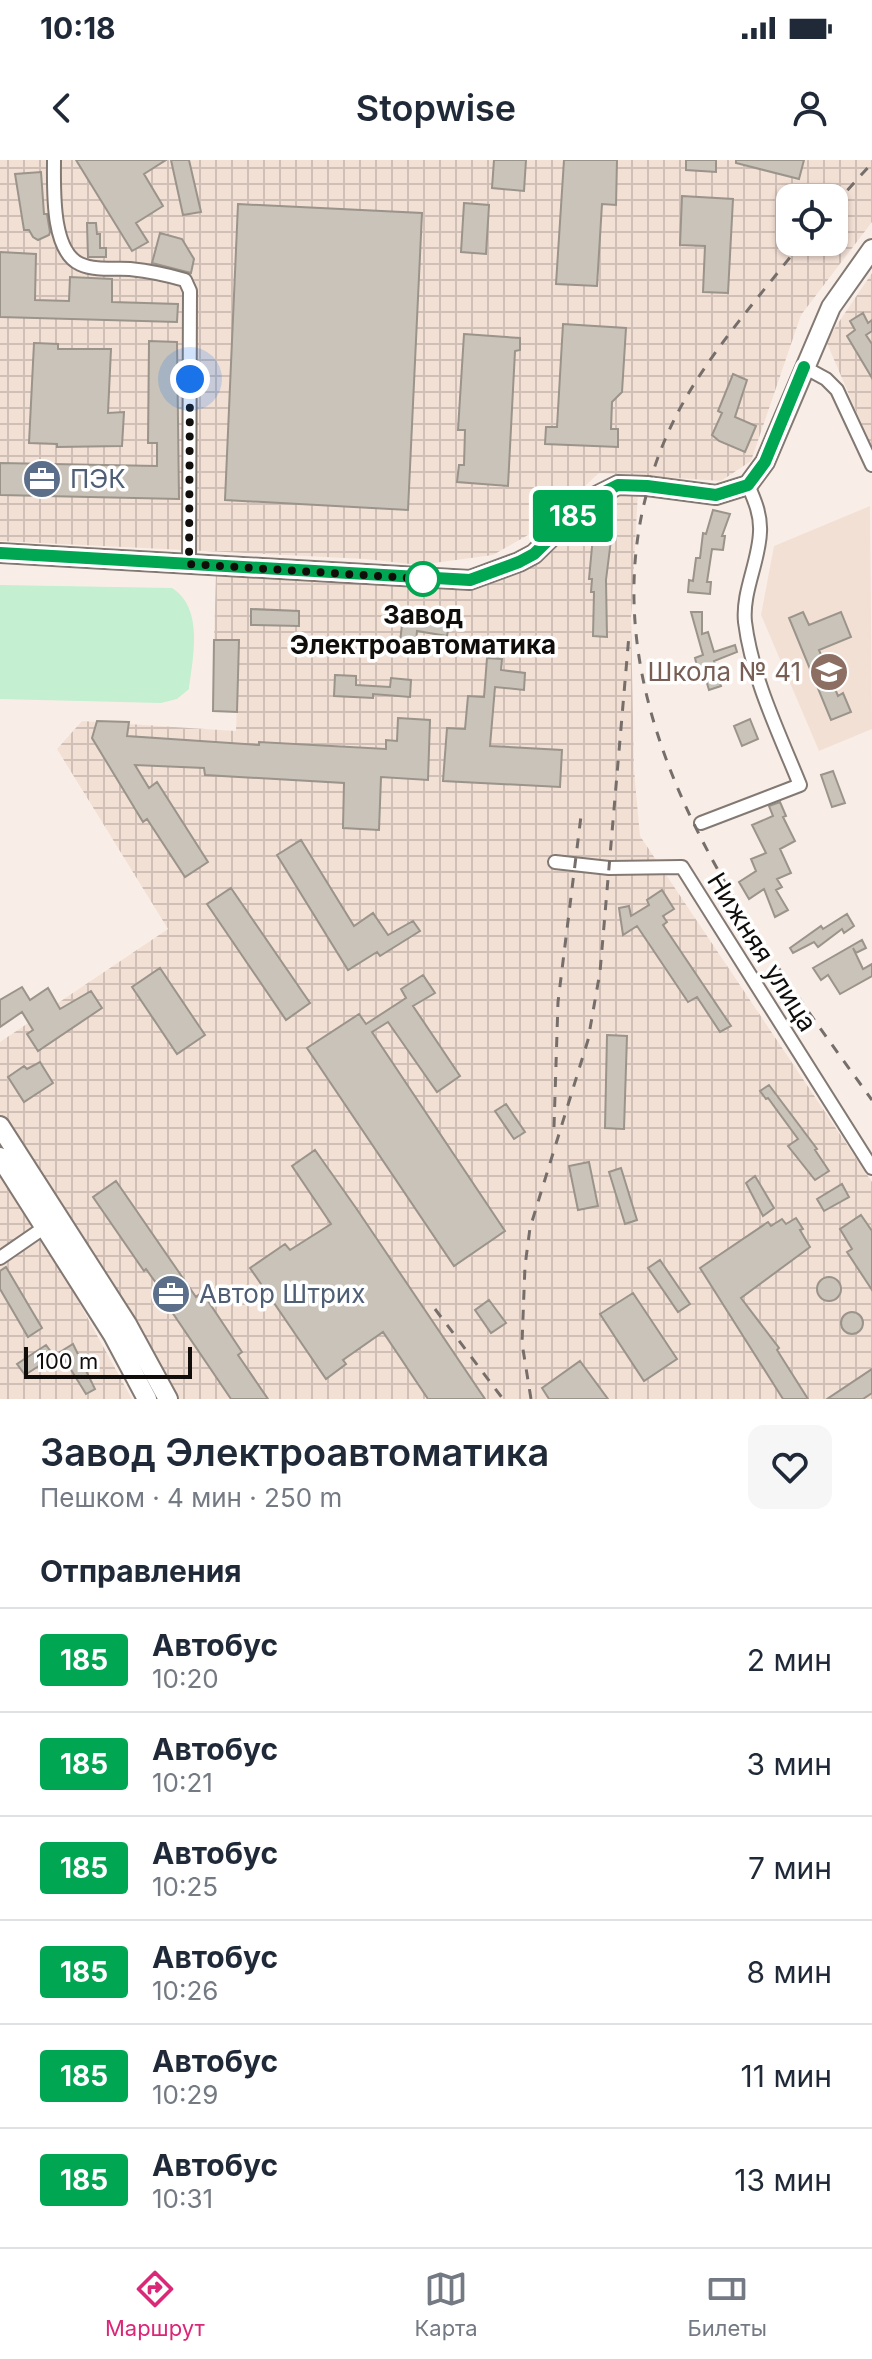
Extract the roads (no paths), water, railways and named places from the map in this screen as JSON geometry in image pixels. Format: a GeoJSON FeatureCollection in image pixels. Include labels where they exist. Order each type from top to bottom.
{"type":"FeatureCollection","features":[{"type":"Feature","properties":{"kind":"main road"},"geometry":{"type":"LineString","coordinates":[[0,553],[470,580],[534,554],[590,499],[618,485],[716,495],[748,485],[765,462],[831,307],[872,249]]}},
{"type":"Feature","properties":{"kind":"main road"},"geometry":{"type":"LineString","coordinates":[[0,1126],[127,1324],[168,1399]]}},
{"type":"Feature","properties":{"kind":"main road"},"geometry":{"type":"LineString","coordinates":[[0,1157],[113,1335],[147,1399]]}},
{"type":"Feature","properties":{"kind":"street"},"geometry":{"type":"LineString","coordinates":[[54,160],[59,238],[68,253],[80,264],[130,269],[185,280],[190,291],[189,564]]}},
{"type":"Feature","properties":{"kind":"street"},"geometry":{"type":"LineString","coordinates":[[804,367],[826,379],[837,390],[872,465]]}},
{"type":"Feature","properties":{"kind":"street"},"geometry":{"type":"LineString","coordinates":[[701,823],[800,785],[761,686],[745,621],[749,580],[760,533],[758,508],[748,485]]}},
{"type":"Feature","properties":{"kind":"street","name":"Нижняя улица"},"geometry":{"type":"LineString","coordinates":[[555,862],[609,868],[682,867],[872,1168]]}},
{"type":"Feature","properties":{"kind":"street"},"geometry":{"type":"LineString","coordinates":[[0,1258],[45,1227]]}},
{"type":"Feature","properties":{"kind":"railway"},"geometry":{"type":"LineString","coordinates":[[848,190],[872,163]]}},
{"type":"Feature","properties":{"kind":"railway"},"geometry":{"type":"LineString","coordinates":[[791,256],[711,359],[667,435],[639,526],[635,616],[649,704],[678,789],[719,871],[767,951],[872,1100]]}},
{"type":"Feature","properties":{"kind":"railway"},"geometry":{"type":"LineString","coordinates":[[531,1399],[522,1343],[525,1266],[530,1228],[588,1040],[600,972],[629,635]]}},
{"type":"Feature","properties":{"kind":"railway"},"geometry":{"type":"LineString","coordinates":[[554,1127],[558,1002],[581,816]]}},
{"type":"Feature","properties":{"kind":"railway"},"geometry":{"type":"LineString","coordinates":[[435,1309],[503,1399]]}},
{"type":"Feature","properties":{"kind":"place","name":"ПЭК"},"geometry":{"type":"Point","coordinates":[42,479]}},
{"type":"Feature","properties":{"kind":"place","name":"Завод Электроавтоматика"},"geometry":{"type":"Point","coordinates":[423,579]}},
{"type":"Feature","properties":{"kind":"place","name":"Школа № 41"},"geometry":{"type":"Point","coordinates":[829,672]}},
{"type":"Feature","properties":{"kind":"place","name":"Автор Штрих"},"geometry":{"type":"Point","coordinates":[171,1294]}}]}
